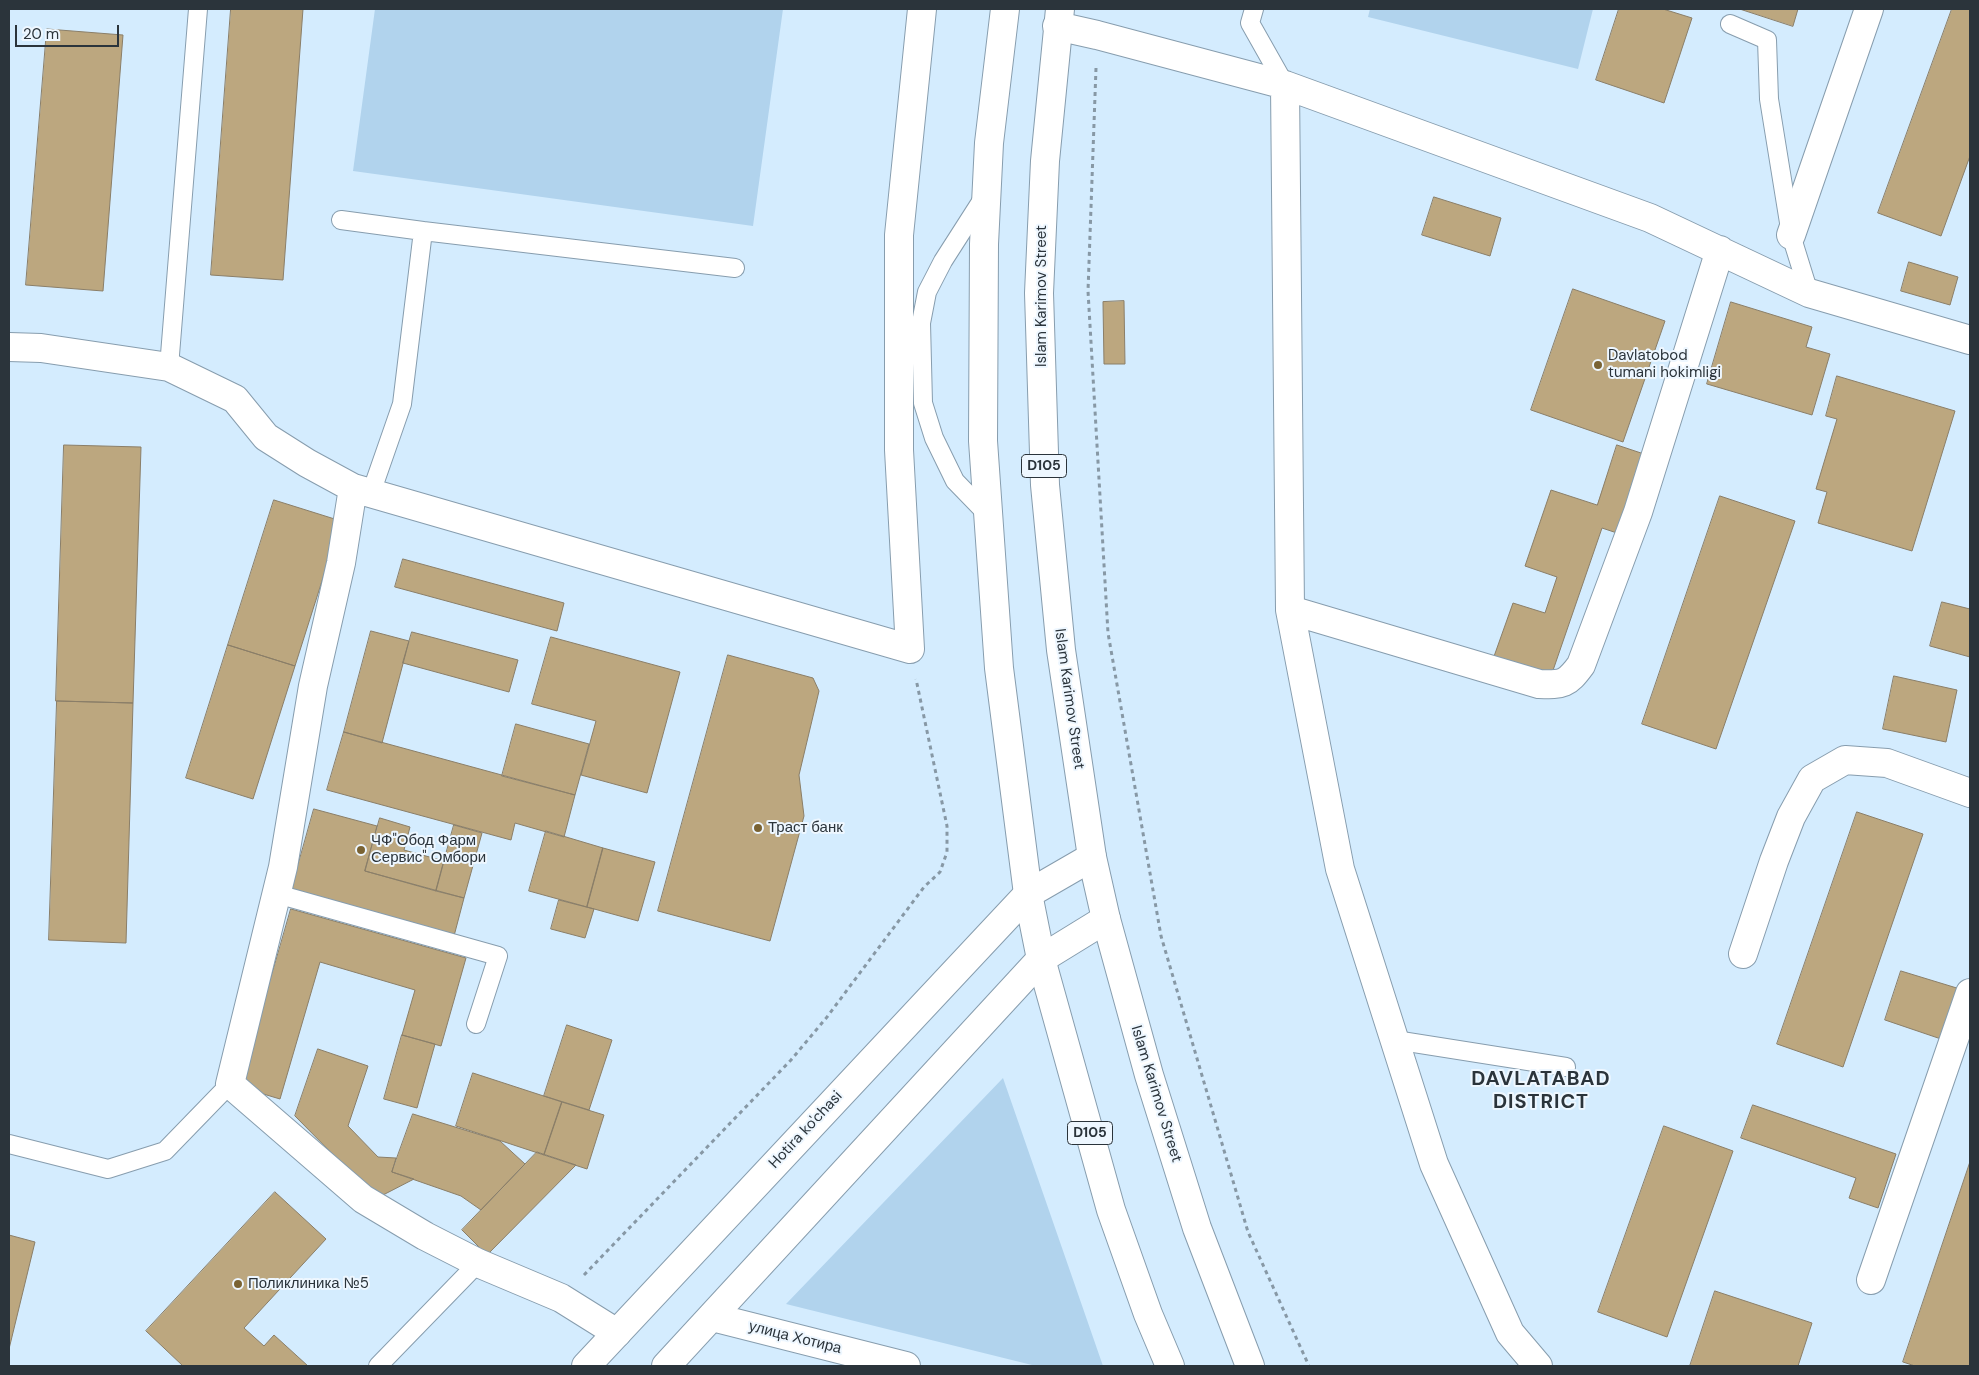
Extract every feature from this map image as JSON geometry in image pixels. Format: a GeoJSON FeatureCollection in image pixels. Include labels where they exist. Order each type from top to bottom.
{"type":"FeatureCollection","features":[{"type":"Feature","properties":{"kind":"street"},"geometry":{"type":"LineString","coordinates":[[9,347],[41,348],[169,367],[235,399],[266,436],[307,463],[362,491],[910,649],[899,450],[899,234],[922,9]]}},
{"type":"Feature","properties":{"kind":"street","name":"D105"},"geometry":{"type":"LineString","coordinates":[[1005,9],[999,45],[986,192],[984,441],[998,668],[1028,894],[1041,960],[1112,1210],[1148,1314],[1170,1366]]}},
{"type":"Feature","properties":{"kind":"street"},"geometry":{"type":"LineString","coordinates":[[1791,235],[1868,9]]}},
{"type":"Feature","properties":{"kind":"street"},"geometry":{"type":"LineString","coordinates":[[1058,17],[1097,34],[1285,85],[1650,218],[1809,293],[1970,340]]}},
{"type":"Feature","properties":{"kind":"street","name":"Islam Karimov Street"},"geometry":{"type":"LineString","coordinates":[[1058,17],[1045,161],[1039,293],[1045,485],[1061,650],[1092,857],[1106,919],[1149,1075],[1197,1228],[1250,1366]]}},
{"type":"Feature","properties":{"kind":"street"},"geometry":{"type":"LineString","coordinates":[[1285,85],[1290,610],[1340,869],[1438,1173],[1510,1333],[1538,1366]]}},
{"type":"Feature","properties":{"kind":"street"},"geometry":{"type":"LineString","coordinates":[[1290,610],[1539,684],[1558,684],[1569,680],[1581,665],[1638,512],[1720,250]]}},
{"type":"Feature","properties":{"kind":"street"},"geometry":{"type":"LineString","coordinates":[[362,491],[341,563],[313,686],[277,894],[230,1084],[364,1199],[425,1236],[478,1263],[561,1298],[616,1333]]}},
{"type":"Feature","properties":{"kind":"street"},"geometry":{"type":"LineString","coordinates":[[1743,954],[1777,852],[1791,817],[1812,779],[1845,760],[1887,763],[1970,793]]}},
{"type":"Feature","properties":{"kind":"street","name":"Hotira ko'chasi"},"geometry":{"type":"LineString","coordinates":[[586,1366],[1028,894],[1092,857]]}},
{"type":"Feature","properties":{"kind":"street"},"geometry":{"type":"LineString","coordinates":[[666,1366],[1041,960],[1106,919]]}},
{"type":"Feature","properties":{"kind":"street"},"geometry":{"type":"LineString","coordinates":[[1871,1280],[1970,993]]}},
{"type":"Feature","properties":{"kind":"street","name":"улица Хотира"},"geometry":{"type":"LineString","coordinates":[[712,1317],[906,1366]]}},
{"type":"Feature","properties":{"kind":"lane"},"geometry":{"type":"LineString","coordinates":[[169,367],[198,9]]}},
{"type":"Feature","properties":{"kind":"lane"},"geometry":{"type":"LineString","coordinates":[[1254,9],[1250,23],[1285,85]]}},
{"type":"Feature","properties":{"kind":"lane"},"geometry":{"type":"LineString","coordinates":[[1730,24],[1767,40],[1769,99],[1791,235],[1809,293]]}},
{"type":"Feature","properties":{"kind":"lane"},"geometry":{"type":"LineString","coordinates":[[986,192],[943,261],[927,292],[921,323],[923,403],[934,438],[955,481],[988,515]]}},
{"type":"Feature","properties":{"kind":"lane"},"geometry":{"type":"LineString","coordinates":[[341,220],[735,268]]}},
{"type":"Feature","properties":{"kind":"lane"},"geometry":{"type":"LineString","coordinates":[[362,491],[402,404],[423,231]]}},
{"type":"Feature","properties":{"kind":"lane"},"geometry":{"type":"LineString","coordinates":[[277,894],[498,956],[476,1024]]}},
{"type":"Feature","properties":{"kind":"lane"},"geometry":{"type":"LineString","coordinates":[[1395,1040],[1566,1067]]}},
{"type":"Feature","properties":{"kind":"lane"},"geometry":{"type":"LineString","coordinates":[[9,1144],[108,1169],[165,1152],[230,1084]]}},
{"type":"Feature","properties":{"kind":"lane"},"geometry":{"type":"LineString","coordinates":[[378,1366],[478,1263]]}},
{"type":"Feature","properties":{"kind":"path"},"geometry":{"type":"LineString","coordinates":[[1097,34],[1088,291],[1108,633],[1161,936],[1248,1232],[1308,1366]]}},
{"type":"Feature","properties":{"kind":"path"},"geometry":{"type":"LineString","coordinates":[[561,1298],[791,1060],[827,1017],[924,887],[940,872],[947,852],[946,826],[910,649]]}},
{"type":"Feature","properties":{"kind":"shaded area"},"geometry":{"type":"Polygon","coordinates":[[[375,9],[783,9],[753,226],[353,171],[375,9]]]}},
{"type":"Feature","properties":{"kind":"shaded area"},"geometry":{"type":"Polygon","coordinates":[[[1370,9],[1593,9],[1578,69],[1368,17],[1370,9]]]}},
{"type":"Feature","properties":{"kind":"shaded area"},"geometry":{"type":"Polygon","coordinates":[[[1003,1078],[1103,1366],[1036,1366],[786,1304],[1003,1078]]]}},
{"type":"Feature","properties":{"kind":"building"},"geometry":{"type":"Polygon","coordinates":[[[231,9],[303,9],[283,280],[211,275],[231,9]]]}},
{"type":"Feature","properties":{"kind":"building"},"geometry":{"type":"Polygon","coordinates":[[[1619,9],[1663,9],[1692,18],[1664,103],[1596,80],[1619,9]]]}},
{"type":"Feature","properties":{"kind":"building"},"geometry":{"type":"Polygon","coordinates":[[[1740,9],[1798,9],[1793,26],[1740,9]]]}},
{"type":"Feature","properties":{"kind":"building"},"geometry":{"type":"Polygon","coordinates":[[[1952,9],[1970,9],[1970,156],[1941,236],[1878,213],[1952,9]]]}},
{"type":"Feature","properties":{"kind":"building"},"geometry":{"type":"Polygon","coordinates":[[[47,29],[123,35],[103,291],[26,285],[47,29]]]}},
{"type":"Feature","properties":{"kind":"building"},"geometry":{"type":"Polygon","coordinates":[[[1434,197],[1501,218],[1490,256],[1422,235],[1434,197]]]}},
{"type":"Feature","properties":{"kind":"building"},"geometry":{"type":"Polygon","coordinates":[[[1909,262],[1958,277],[1950,305],[1901,291],[1909,262]]]}},
{"type":"Feature","properties":{"kind":"building","name":"Davlatobod tumani hokimligi"},"geometry":{"type":"Polygon","coordinates":[[[1573,289],[1665,321],[1623,442],[1531,410],[1573,289]]]}},
{"type":"Feature","properties":{"kind":"building"},"geometry":{"type":"Polygon","coordinates":[[[1124,301],[1125,364],[1104,364],[1103,302],[1124,301]]]}},
{"type":"Feature","properties":{"kind":"building"},"geometry":{"type":"Polygon","coordinates":[[[1731,302],[1812,327],[1806,347],[1830,354],[1812,415],[1707,384],[1731,302]]]}},
{"type":"Feature","properties":{"kind":"building"},"geometry":{"type":"Polygon","coordinates":[[[1837,376],[1955,411],[1912,551],[1818,523],[1827,492],[1816,489],[1837,419],[1826,416],[1837,376]]]}},
{"type":"Feature","properties":{"kind":"building"},"geometry":{"type":"Polygon","coordinates":[[[64,445],[141,447],[133,703],[56,701],[64,445]]]}},
{"type":"Feature","properties":{"kind":"building"},"geometry":{"type":"Polygon","coordinates":[[[1617,445],[1650,456],[1623,535],[1602,528],[1549,682],[1492,662],[1513,603],[1545,613],[1557,577],[1525,566],[1551,490],[1597,505],[1617,445]]]}},
{"type":"Feature","properties":{"kind":"building"},"geometry":{"type":"Polygon","coordinates":[[[1720,496],[1795,521],[1716,749],[1642,724],[1720,496]]]}},
{"type":"Feature","properties":{"kind":"building"},"geometry":{"type":"Polygon","coordinates":[[[274,500],[341,521],[295,666],[228,645],[274,500]]]}},
{"type":"Feature","properties":{"kind":"building"},"geometry":{"type":"Polygon","coordinates":[[[403,559],[564,603],[557,631],[395,587],[403,559]]]}},
{"type":"Feature","properties":{"kind":"building"},"geometry":{"type":"Polygon","coordinates":[[[1942,602],[1970,609],[1970,657],[1930,646],[1942,602]]]}},
{"type":"Feature","properties":{"kind":"building"},"geometry":{"type":"Polygon","coordinates":[[[371,631],[409,641],[382,743],[344,732],[371,631]]]}},
{"type":"Feature","properties":{"kind":"building"},"geometry":{"type":"Polygon","coordinates":[[[412,632],[518,660],[509,692],[403,663],[412,632]]]}},
{"type":"Feature","properties":{"kind":"building"},"geometry":{"type":"Polygon","coordinates":[[[551,637],[680,672],[647,793],[581,775],[596,721],[532,704],[551,637]]]}},
{"type":"Feature","properties":{"kind":"building"},"geometry":{"type":"Polygon","coordinates":[[[228,645],[295,666],[253,799],[186,778],[228,645]]]}},
{"type":"Feature","properties":{"kind":"building"},"geometry":{"type":"Polygon","coordinates":[[[728,655],[813,678],[819,691],[799,775],[804,816],[770,941],[658,911],[728,655]]]}},
{"type":"Feature","properties":{"kind":"building"},"geometry":{"type":"Polygon","coordinates":[[[1894,676],[1957,690],[1946,742],[1883,729],[1894,676]]]}},
{"type":"Feature","properties":{"kind":"building"},"geometry":{"type":"Polygon","coordinates":[[[57,701],[133,703],[126,943],[49,940],[57,701]]]}},
{"type":"Feature","properties":{"kind":"building"},"geometry":{"type":"Polygon","coordinates":[[[516,724],[589,744],[575,795],[502,776],[516,724]]]}},
{"type":"Feature","properties":{"kind":"building"},"geometry":{"type":"Polygon","coordinates":[[[344,732],[575,795],[564,837],[515,823],[511,840],[327,790],[344,732]]]}},
{"type":"Feature","properties":{"kind":"building"},"geometry":{"type":"Polygon","coordinates":[[[314,809],[377,826],[365,871],[464,898],[454,936],[291,891],[314,809]]]}},
{"type":"Feature","properties":{"kind":"building"},"geometry":{"type":"Polygon","coordinates":[[[1857,812],[1923,834],[1843,1067],[1777,1044],[1857,812]]]}},
{"type":"Feature","properties":{"kind":"building"},"geometry":{"type":"Polygon","coordinates":[[[380,818],[410,827],[404,850],[444,861],[436,891],[365,871],[380,818]]]}},
{"type":"Feature","properties":{"kind":"building"},"geometry":{"type":"Polygon","coordinates":[[[454,825],[482,833],[464,898],[436,891],[454,825]]]}},
{"type":"Feature","properties":{"kind":"building"},"geometry":{"type":"Polygon","coordinates":[[[546,831],[603,848],[587,907],[529,891],[546,831]]]}},
{"type":"Feature","properties":{"kind":"building"},"geometry":{"type":"Polygon","coordinates":[[[603,848],[655,862],[638,921],[587,907],[603,848]]]}},
{"type":"Feature","properties":{"kind":"building"},"geometry":{"type":"Polygon","coordinates":[[[559,900],[594,909],[585,938],[551,929],[559,900]]]}},
{"type":"Feature","properties":{"kind":"building"},"geometry":{"type":"Polygon","coordinates":[[[291,909],[466,958],[441,1046],[402,1035],[415,990],[320,962],[280,1099],[240,1087],[291,909]]]}},
{"type":"Feature","properties":{"kind":"building"},"geometry":{"type":"Polygon","coordinates":[[[1901,971],[1960,989],[1944,1040],[1885,1020],[1901,971]]]}},
{"type":"Feature","properties":{"kind":"building"},"geometry":{"type":"Polygon","coordinates":[[[567,1025],[612,1040],[589,1110],[544,1096],[567,1025]]]}},
{"type":"Feature","properties":{"kind":"building"},"geometry":{"type":"Polygon","coordinates":[[[402,1035],[435,1044],[417,1108],[384,1099],[402,1035]]]}},
{"type":"Feature","properties":{"kind":"building"},"geometry":{"type":"Polygon","coordinates":[[[318,1049],[368,1066],[348,1126],[378,1157],[396,1158],[392,1172],[414,1179],[383,1195],[367,1189],[295,1116],[318,1049]]]}},
{"type":"Feature","properties":{"kind":"building"},"geometry":{"type":"Polygon","coordinates":[[[473,1073],[562,1102],[544,1155],[456,1126],[473,1073]]]}},
{"type":"Feature","properties":{"kind":"building"},"geometry":{"type":"Polygon","coordinates":[[[562,1102],[604,1115],[587,1169],[544,1155],[562,1102]]]}},
{"type":"Feature","properties":{"kind":"building"},"geometry":{"type":"Polygon","coordinates":[[[1753,1105],[1896,1154],[1878,1208],[1849,1198],[1856,1178],[1741,1138],[1753,1105]]]}},
{"type":"Feature","properties":{"kind":"building"},"geometry":{"type":"Polygon","coordinates":[[[413,1114],[500,1141],[525,1164],[481,1210],[461,1196],[392,1172],[413,1114]]]}},
{"type":"Feature","properties":{"kind":"building"},"geometry":{"type":"Polygon","coordinates":[[[1664,1126],[1733,1151],[1667,1337],[1598,1312],[1664,1126]]]}},
{"type":"Feature","properties":{"kind":"building"},"geometry":{"type":"Polygon","coordinates":[[[537,1152],[576,1165],[487,1255],[462,1230],[537,1152]]]}},
{"type":"Feature","properties":{"kind":"building"},"geometry":{"type":"Polygon","coordinates":[[[1970,1162],[1970,1366],[1915,1366],[1903,1362],[1970,1162]]]}},
{"type":"Feature","properties":{"kind":"building","name":"Поликлиника №5"},"geometry":{"type":"Polygon","coordinates":[[[275,1192],[326,1239],[244,1328],[264,1346],[274,1335],[308,1366],[183,1366],[146,1331],[275,1192]]]}},
{"type":"Feature","properties":{"kind":"building"},"geometry":{"type":"Polygon","coordinates":[[[9,1235],[35,1242],[9,1349],[9,1235]]]}},
{"type":"Feature","properties":{"kind":"building"},"geometry":{"type":"Polygon","coordinates":[[[1715,1291],[1812,1323],[1798,1366],[1690,1366],[1715,1291]]]}},
{"type":"Feature","properties":{"kind":"place","name":"Davlatobod tumani hokimligi"},"geometry":{"type":"Point","coordinates":[1598,365]}},
{"type":"Feature","properties":{"kind":"place","name":"Траст банк"},"geometry":{"type":"Point","coordinates":[758,828]}},
{"type":"Feature","properties":{"kind":"place","name":"ЧФ\"Обод Фарм Сервис\" Омбори"},"geometry":{"type":"Point","coordinates":[361,850]}},
{"type":"Feature","properties":{"kind":"place","name":"Поликлиника №5"},"geometry":{"type":"Point","coordinates":[238,1284]}},
{"type":"Feature","properties":{"kind":"district","name":"DAVLATABAD DISTRICT"},"geometry":{"type":"Point","coordinates":[1541,1092]}}]}
